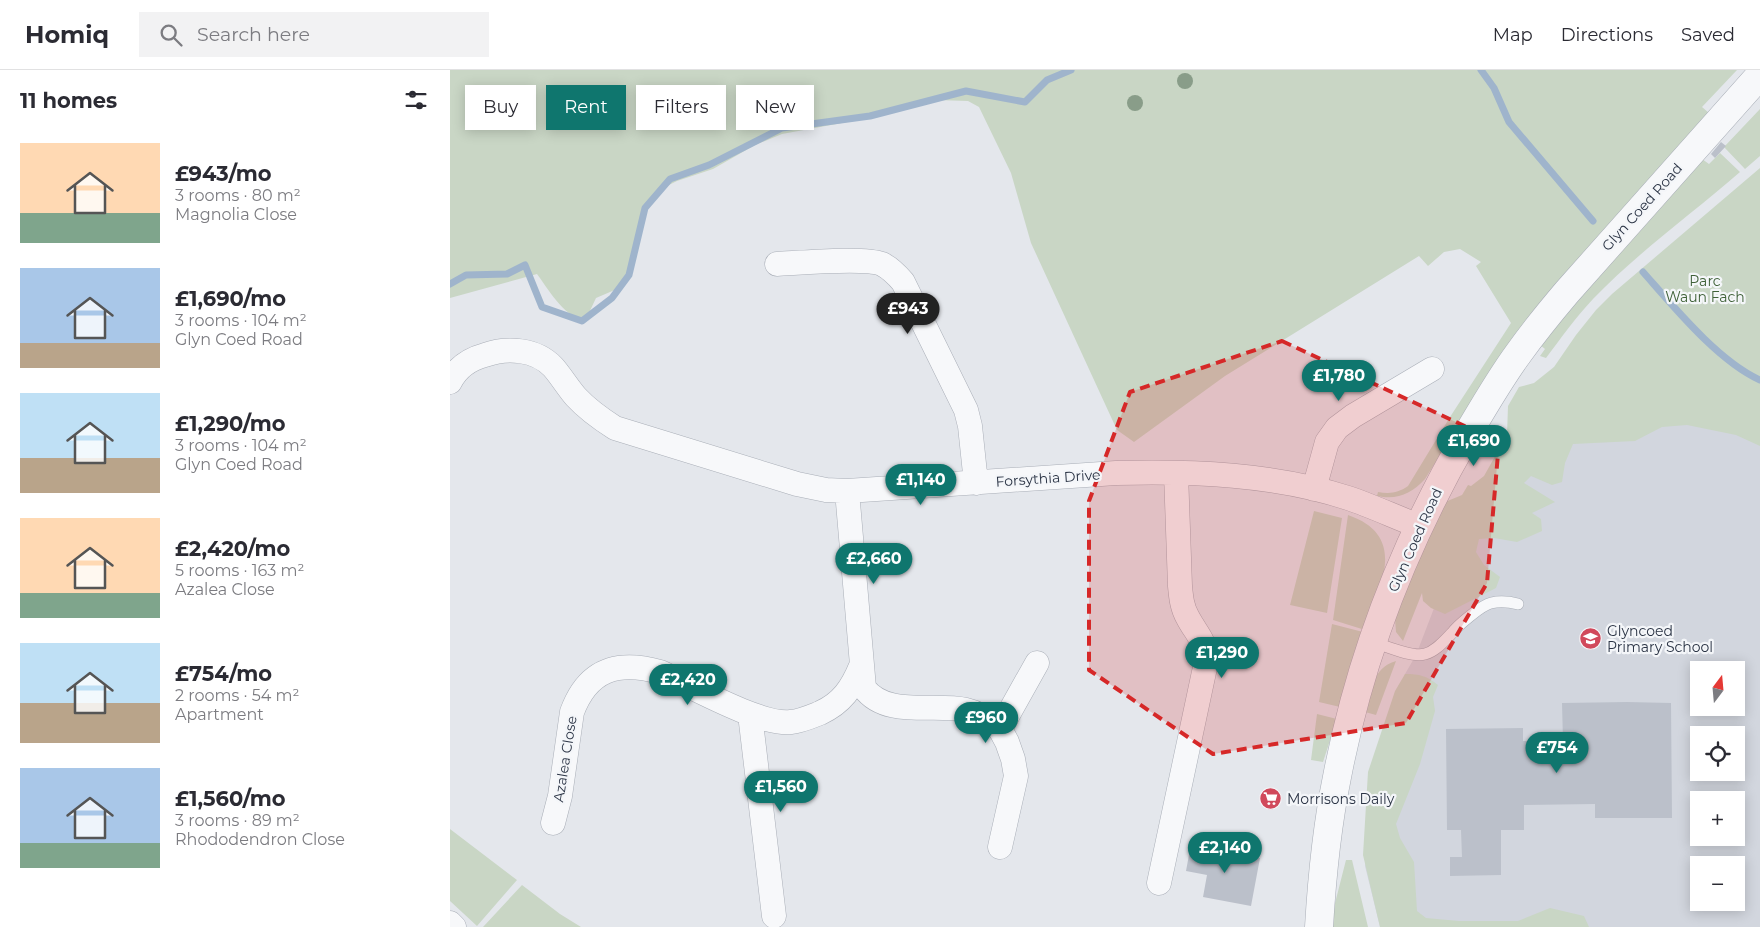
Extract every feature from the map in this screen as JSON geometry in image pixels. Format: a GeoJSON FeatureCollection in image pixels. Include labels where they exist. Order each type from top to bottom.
{"type":"FeatureCollection","features":[{"type":"Feature","properties":{"kind":"street","name":"Glyn Coed Road"},"geometry":{"type":"LineString","coordinates":[[1319,927],[1327,836],[1337,776],[1351,717],[1373,642],[1394,585],[1450,465],[1516,356],[1567,292],[1760,75]]}},
{"type":"Feature","properties":{"kind":"street"},"geometry":{"type":"LineString","coordinates":[[777,264],[865,261],[882,264],[895,273],[902,282],[966,410],[970,426],[976,483]]}},
{"type":"Feature","properties":{"kind":"street","name":"Forsythia Drive"},"geometry":{"type":"LineString","coordinates":[[450,382],[463,365],[477,357],[498,350],[518,350],[538,356],[551,366],[597,417],[615,428],[797,484],[826,490],[847,491],[1116,473],[1212,474],[1314,489],[1348,498],[1420,526]]}},
{"type":"Feature","properties":{"kind":"street"},"geometry":{"type":"LineString","coordinates":[[1314,489],[1327,442],[1336,428],[1432,369]]}},
{"type":"Feature","properties":{"kind":"street"},"geometry":{"type":"LineString","coordinates":[[1159,883],[1207,658],[1205,646],[1187,617],[1182,604],[1176,473]]}},
{"type":"Feature","properties":{"kind":"street"},"geometry":{"type":"LineString","coordinates":[[847,491],[864,688],[870,696],[883,702],[901,706],[966,710],[984,717],[1000,729],[1013,759],[1016,776],[1000,847]]}},
{"type":"Feature","properties":{"kind":"street"},"geometry":{"type":"LineString","coordinates":[[1000,729],[1037,663]]}},
{"type":"Feature","properties":{"kind":"street","name":"Azalea Close"},"geometry":{"type":"LineString","coordinates":[[553,822],[560,796],[572,712],[584,689],[597,677],[613,668],[628,666],[644,667],[660,672],[750,714],[789,723],[808,718],[831,708],[853,685],[861,666]]}},
{"type":"Feature","properties":{"kind":"street"},"geometry":{"type":"LineString","coordinates":[[750,714],[774,916]]}},
{"type":"Feature","properties":{"kind":"street"},"geometry":{"type":"LineString","coordinates":[[450,923],[454,927]]}},
{"type":"Feature","properties":{"kind":"lane"},"geometry":{"type":"LineString","coordinates":[[1373,642],[1416,655],[1426,654],[1440,646],[1458,625],[1490,603],[1506,602],[1518,604]]}},
{"type":"Feature","properties":{"kind":"highlighted area"},"geometry":{"type":"Polygon","coordinates":[[[1282,341],[1499,442],[1487,583],[1406,723],[1213,754],[1089,670],[1089,501],[1130,392],[1282,341]]]}},
{"type":"Feature","properties":{"kind":"shaded area","name":"Glyncoed Primary School"},"geometry":{"type":"Polygon","coordinates":[[[1554,367],[1760,396],[1760,927],[1380,927],[1365,866],[1372,771],[1405,674],[1416,655],[1461,538],[1554,367]]]}},
{"type":"Feature","properties":{"kind":"green space"},"geometry":{"type":"Polygon","coordinates":[[[450,70],[1737,70],[1702,107],[1709,113],[1537,306],[1518,331],[1425,479],[1415,489],[1404,495],[1391,497],[1377,496],[1378,492],[1394,492],[1408,486],[1511,323],[1476,266],[1481,262],[1460,249],[1444,252],[1428,266],[1419,256],[1225,376],[1134,442],[1117,430],[1031,243],[1011,173],[979,107],[968,101],[936,100],[880,116],[814,128],[814,85],[736,85],[736,130],[804,130],[782,134],[755,145],[713,169],[677,181],[655,192],[641,219],[626,276],[617,289],[596,298],[588,315],[581,318],[569,313],[562,307],[537,274],[450,298],[450,70]]]}},
{"type":"Feature","properties":{"kind":"green space"},"geometry":{"type":"Polygon","coordinates":[[[1760,109],[1760,156],[1745,169],[1724,147],[1760,109]]]}},
{"type":"Feature","properties":{"kind":"green space"},"geometry":{"type":"Polygon","coordinates":[[[1720,153],[1740,172],[1610,282],[1587,306],[1546,358],[1540,356],[1545,349],[1540,345],[1569,309],[1702,159],[1709,164],[1720,153]]]}},
{"type":"Feature","properties":{"kind":"green space","name":"Parc Waun Fach"},"geometry":{"type":"Polygon","coordinates":[[[1760,168],[1760,446],[1736,435],[1687,425],[1662,427],[1635,441],[1573,444],[1565,463],[1562,482],[1552,485],[1531,476],[1524,483],[1555,502],[1532,513],[1541,519],[1542,531],[1517,542],[1494,538],[1479,539],[1476,552],[1484,565],[1500,577],[1496,588],[1445,614],[1431,608],[1423,601],[1422,593],[1403,641],[1396,632],[1395,619],[1410,580],[1445,502],[1462,495],[1468,485],[1471,486],[1484,476],[1507,435],[1508,406],[1519,387],[1534,383],[1554,367],[1576,335],[1612,294],[1760,168]]]}},
{"type":"Feature","properties":{"kind":"green space"},"geometry":{"type":"Polygon","coordinates":[[[1314,511],[1342,518],[1327,613],[1290,605],[1314,511]]]}},
{"type":"Feature","properties":{"kind":"green space"},"geometry":{"type":"Polygon","coordinates":[[[1348,515],[1367,524],[1378,536],[1384,549],[1385,564],[1382,580],[1365,630],[1333,620],[1348,515]]]}},
{"type":"Feature","properties":{"kind":"green space"},"geometry":{"type":"Polygon","coordinates":[[[1332,624],[1363,632],[1340,707],[1319,702],[1332,624]]]}},
{"type":"Feature","properties":{"kind":"green space"},"geometry":{"type":"Polygon","coordinates":[[[1396,661],[1376,715],[1365,712],[1371,688],[1377,675],[1388,664],[1396,661]]]}},
{"type":"Feature","properties":{"kind":"green space"},"geometry":{"type":"Polygon","coordinates":[[[1405,674],[1423,676],[1438,685],[1433,697],[1435,711],[1420,764],[1396,824],[1400,838],[1414,862],[1417,911],[1426,918],[1459,921],[1518,921],[1550,908],[1584,916],[1589,927],[1380,927],[1363,855],[1368,772],[1395,691],[1405,674]]]}},
{"type":"Feature","properties":{"kind":"green space"},"geometry":{"type":"Polygon","coordinates":[[[1317,714],[1337,719],[1323,762],[1311,760],[1317,714]]]}},
{"type":"Feature","properties":{"kind":"green space"},"geometry":{"type":"Polygon","coordinates":[[[450,829],[517,880],[477,926],[450,901],[450,829]]]}},
{"type":"Feature","properties":{"kind":"green space"},"geometry":{"type":"Polygon","coordinates":[[[1346,860],[1352,860],[1368,927],[1331,927],[1333,911],[1346,860]]]}},
{"type":"Feature","properties":{"kind":"green space"},"geometry":{"type":"Polygon","coordinates":[[[522,885],[560,914],[581,927],[483,927],[522,885]]]}},
{"type":"Feature","properties":{"kind":"building"},"geometry":{"type":"Polygon","coordinates":[[[1721,142],[1726,146],[1715,158],[1711,154],[1721,142]]]}},
{"type":"Feature","properties":{"kind":"building"},"geometry":{"type":"Polygon","coordinates":[[[1562,703],[1671,703],[1672,818],[1595,818],[1595,804],[1524,805],[1524,830],[1501,830],[1501,875],[1450,876],[1450,857],[1462,857],[1461,830],[1447,830],[1446,729],[1523,728],[1523,741],[1563,741],[1562,703]]]}},
{"type":"Feature","properties":{"kind":"building"},"geometry":{"type":"Polygon","coordinates":[[[1191,844],[1260,858],[1251,906],[1203,897],[1207,875],[1186,871],[1191,844]]]}},
{"type":"Feature","properties":{"kind":"waterway"},"geometry":{"type":"LineString","coordinates":[[450,284],[466,275],[507,274],[525,265],[542,307],[582,321],[612,298],[629,275],[645,208],[670,179],[709,165],[782,128],[870,116],[966,91],[1025,102],[1047,80],[1071,70]]}},
{"type":"Feature","properties":{"kind":"waterway"},"geometry":{"type":"LineString","coordinates":[[1481,70],[1494,88],[1509,122],[1593,221]]}},
{"type":"Feature","properties":{"kind":"waterway"},"geometry":{"type":"LineString","coordinates":[[1643,272],[1713,347],[1728,360],[1760,380]]}},
{"type":"Feature","properties":{"kind":"place","name":"Glyncoed Primary School"},"geometry":{"type":"Point","coordinates":[1591,639]}},
{"type":"Feature","properties":{"kind":"place","name":"Morrisons Daily"},"geometry":{"type":"Point","coordinates":[1271,799]}}]}
